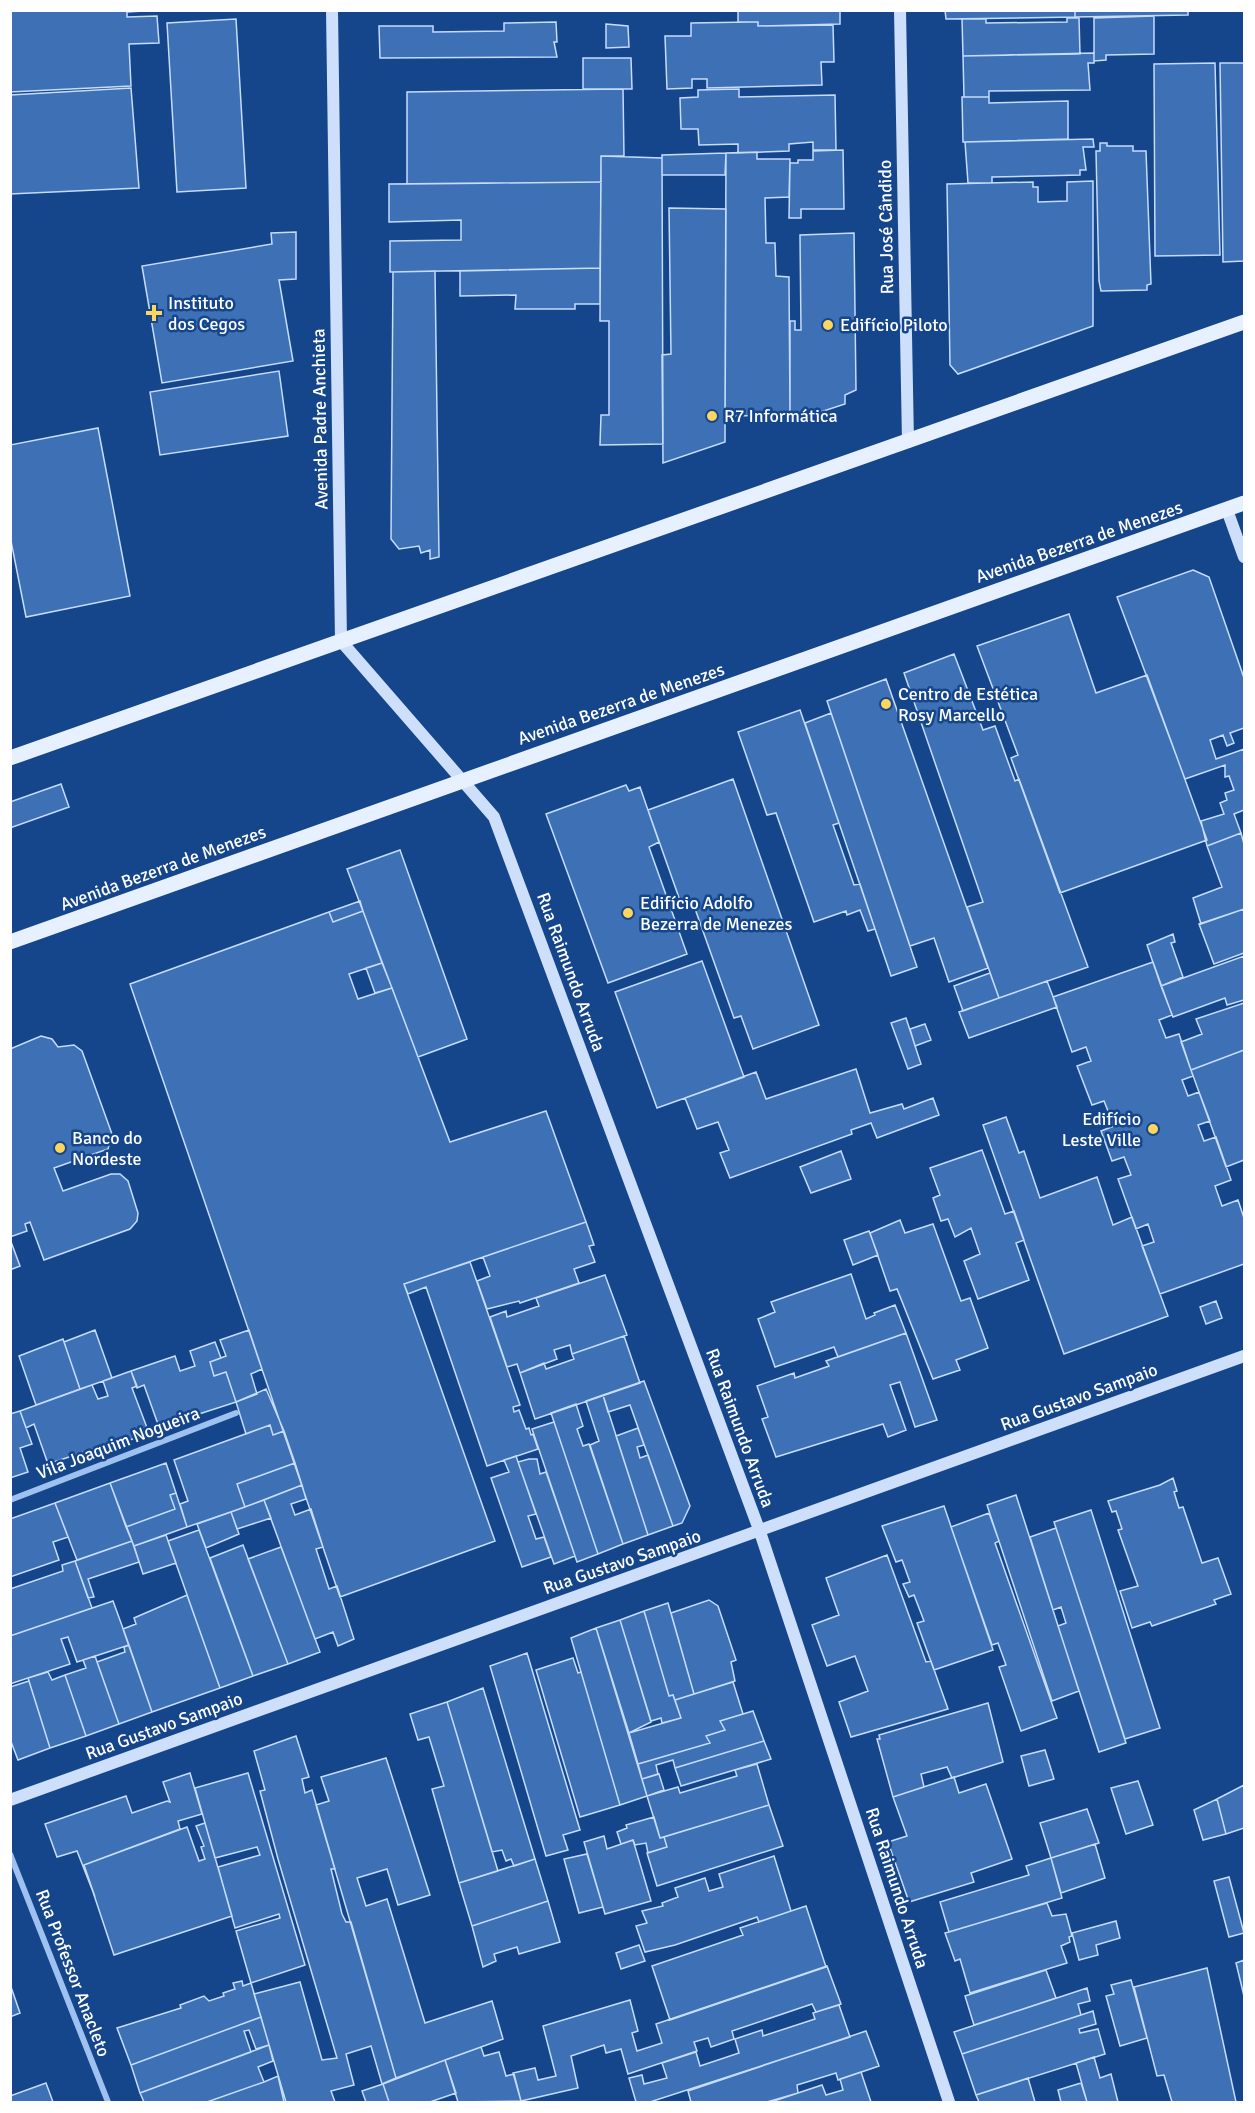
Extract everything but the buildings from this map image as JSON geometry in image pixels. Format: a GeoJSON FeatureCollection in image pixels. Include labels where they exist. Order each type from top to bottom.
{"type":"FeatureCollection","features":[{"type":"Feature","properties":{"kind":"main road"},"geometry":{"type":"LineString","coordinates":[[10,758],[1245,322]]}},
{"type":"Feature","properties":{"kind":"main road","name":"Avenida Bezerra de Menezes"},"geometry":{"type":"LineString","coordinates":[[10,942],[1245,503]]}},
{"type":"Feature","properties":{"kind":"street","name":"Avenida Padre Anchieta"},"geometry":{"type":"LineString","coordinates":[[332,10],[341,641]]}},
{"type":"Feature","properties":{"kind":"street","name":"Rua José Cândido"},"geometry":{"type":"LineString","coordinates":[[900,10],[908,442]]}},
{"type":"Feature","properties":{"kind":"street"},"geometry":{"type":"LineString","coordinates":[[1227,510],[1245,557]]}},
{"type":"Feature","properties":{"kind":"street"},"geometry":{"type":"LineString","coordinates":[[341,641],[463,781]]}},
{"type":"Feature","properties":{"kind":"street","name":"Rua Raimundo Arruda"},"geometry":{"type":"LineString","coordinates":[[463,781],[494,817],[760,1532],[949,2103]]}},
{"type":"Feature","properties":{"kind":"street","name":"Rua Gustavo Sampaio"},"geometry":{"type":"LineString","coordinates":[[10,1800],[1245,1356]]}},
{"type":"Feature","properties":{"kind":"street","name":"Vila Joaquim Nogueira"},"geometry":{"type":"LineString","coordinates":[[10,1500],[236,1413]]}},
{"type":"Feature","properties":{"kind":"street","name":"Rua Professor Anacleto"},"geometry":{"type":"LineString","coordinates":[[10,1854],[108,2103]]}},
{"type":"Feature","properties":{"kind":"place","name":"Instituto dos Cegos"},"geometry":{"type":"Point","coordinates":[154,313]}},
{"type":"Feature","properties":{"kind":"place","name":"Edifício Piloto"},"geometry":{"type":"Point","coordinates":[828,325]}},
{"type":"Feature","properties":{"kind":"place","name":"R7 Informática"},"geometry":{"type":"Point","coordinates":[712,416]}},
{"type":"Feature","properties":{"kind":"place","name":"Centro de Estética Rosy Marcello"},"geometry":{"type":"Point","coordinates":[886,704]}},
{"type":"Feature","properties":{"kind":"place","name":"Edifício Adolfo Bezerra de Menezes"},"geometry":{"type":"Point","coordinates":[628,913]}},
{"type":"Feature","properties":{"kind":"place","name":"Edifício Leste Ville"},"geometry":{"type":"Point","coordinates":[1153,1129]}},
{"type":"Feature","properties":{"kind":"place","name":"Banco do Nordeste"},"geometry":{"type":"Point","coordinates":[60,1148]}}]}
